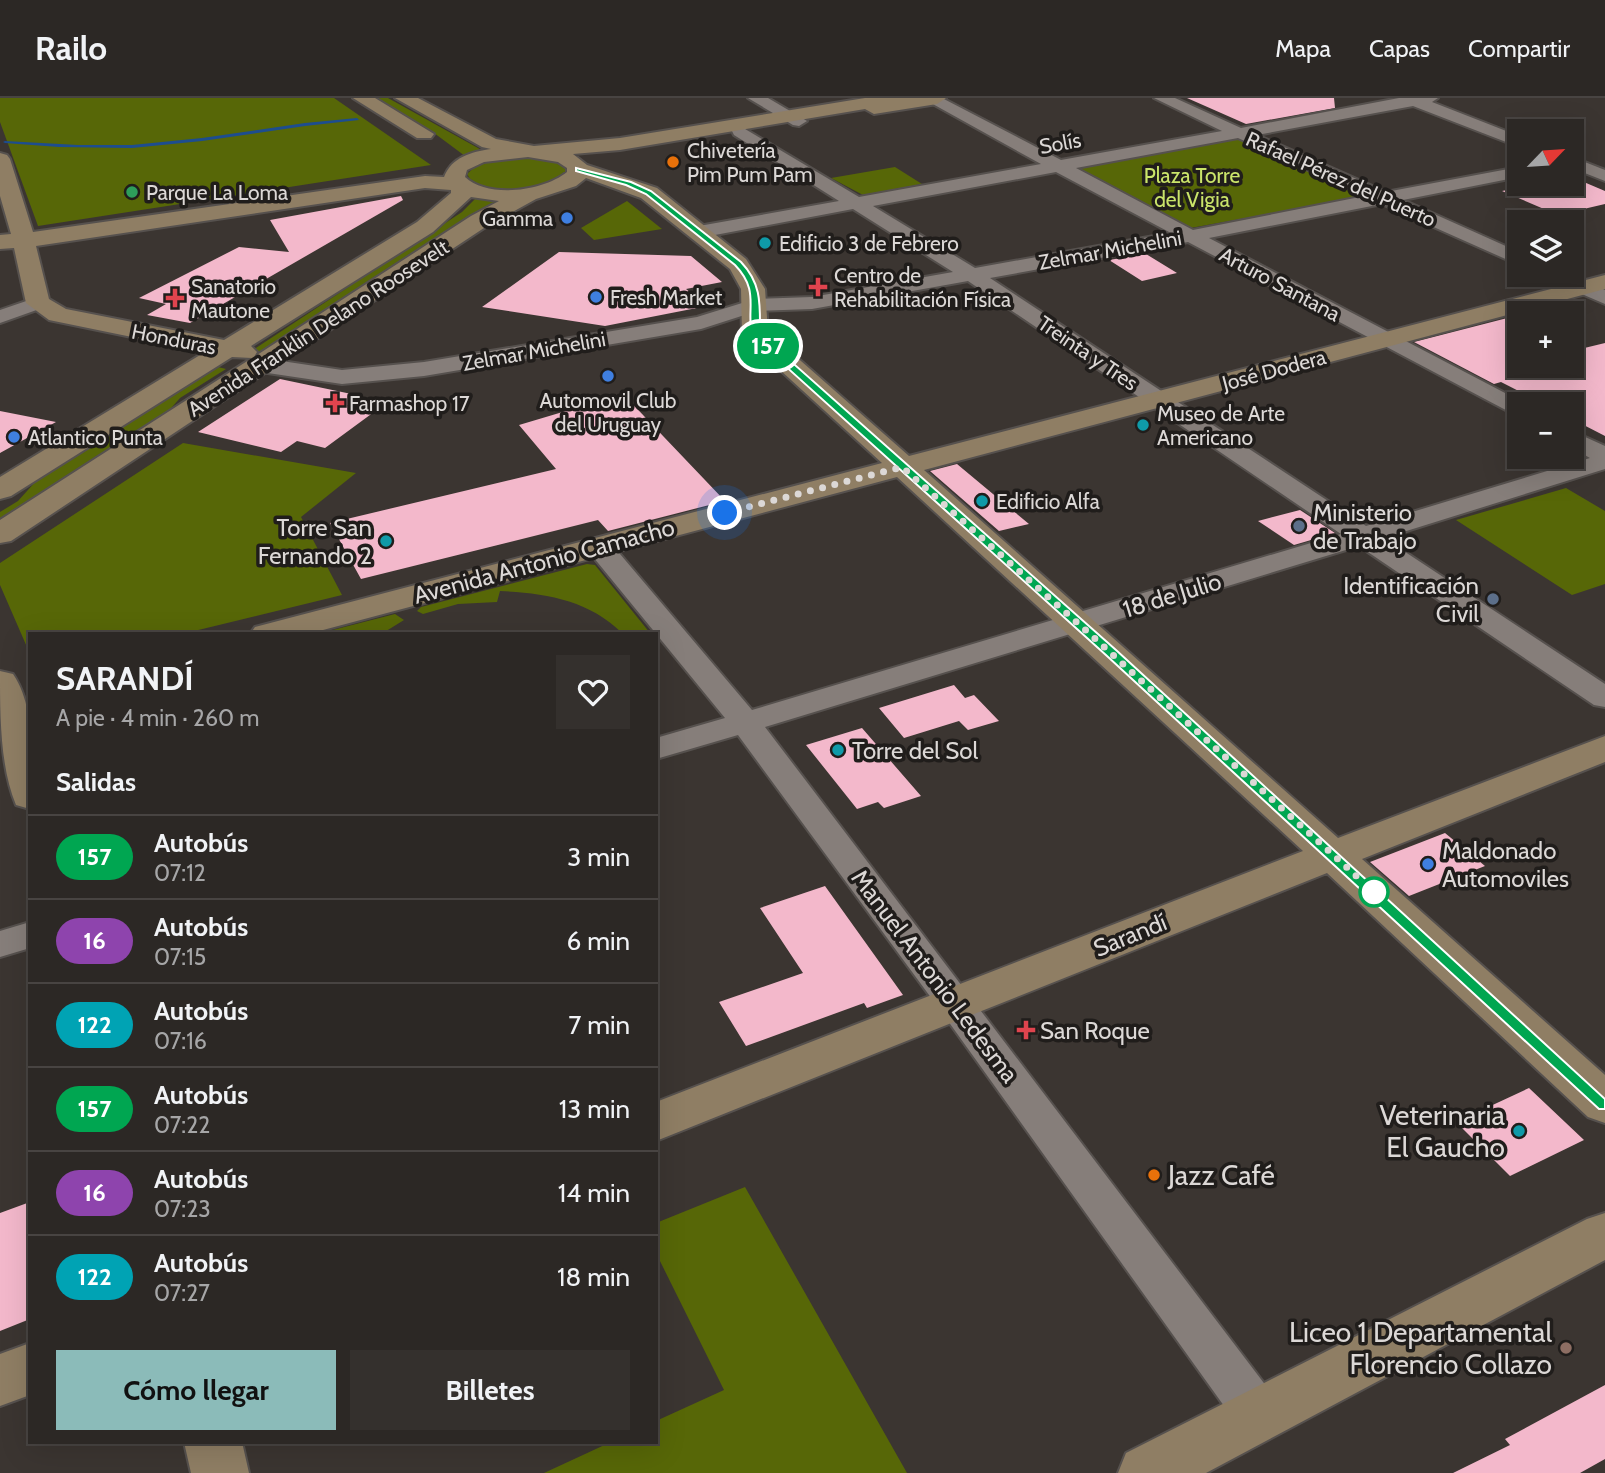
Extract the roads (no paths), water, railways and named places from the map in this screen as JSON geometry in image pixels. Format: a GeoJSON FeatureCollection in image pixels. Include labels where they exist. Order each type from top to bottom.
{"type":"FeatureCollection","features":[{"type":"Feature","properties":{"kind":"street"},"geometry":{"type":"LineString","coordinates":[[362,98],[446,147],[458,177],[492,194],[531,193],[565,184],[574,179],[578,167],[598,155],[740,131],[899,98]]}},
{"type":"Feature","properties":{"kind":"street"},"geometry":{"type":"LineString","coordinates":[[404,98],[488,143],[564,157],[578,167],[641,188],[699,232],[748,274],[756,293],[755,320],[902,467],[1079,624],[1605,1104]]}},
{"type":"Feature","properties":{"kind":"street"},"geometry":{"type":"LineString","coordinates":[[756,98],[795,118]]}},
{"type":"Feature","properties":{"kind":"street"},"geometry":{"type":"LineString","coordinates":[[0,242],[47,238],[257,203],[458,177],[487,156],[620,144],[933,98]]}},
{"type":"Feature","properties":{"kind":"street","name":"Arturo Santana"},"geometry":{"type":"LineString","coordinates":[[933,98],[1507,404]]}},
{"type":"Feature","properties":{"kind":"street","name":"Rafael Pérez del Puerto"},"geometry":{"type":"LineString","coordinates":[[1162,98],[1507,254]]}},
{"type":"Feature","properties":{"kind":"street"},"geometry":{"type":"LineString","coordinates":[[1417,99],[1507,137]]}},
{"type":"Feature","properties":{"kind":"street","name":"Solís"},"geometry":{"type":"LineString","coordinates":[[699,232],[1417,99]]}},
{"type":"Feature","properties":{"kind":"street","name":"Treinta y Tres"},"geometry":{"type":"LineString","coordinates":[[740,131],[972,275],[1605,698]]}},
{"type":"Feature","properties":{"kind":"street"},"geometry":{"type":"LineString","coordinates":[[1584,160],[1605,156]]}},
{"type":"Feature","properties":{"kind":"street"},"geometry":{"type":"LineString","coordinates":[[0,159],[38,303],[0,317]]}},
{"type":"Feature","properties":{"kind":"street"},"geometry":{"type":"LineString","coordinates":[[1584,167],[1605,176]]}},
{"type":"Feature","properties":{"kind":"street","name":"Zelmar Michelini"},"geometry":{"type":"LineString","coordinates":[[266,362],[342,377],[449,366],[701,323],[755,320],[812,303],[1190,236],[1507,174]]}},
{"type":"Feature","properties":{"kind":"street","name":"Avenida Franklin Delano Roosevelt"},"geometry":{"type":"LineString","coordinates":[[4,493],[425,227],[455,204],[462,195],[458,177]]}},
{"type":"Feature","properties":{"kind":"street","name":"Avenida Franklin Delano Roosevelt"},"geometry":{"type":"LineString","coordinates":[[0,534],[479,221],[531,193]]}},
{"type":"Feature","properties":{"kind":"street","name":"José Dodera"},"geometry":{"type":"LineString","coordinates":[[902,467],[1387,340],[1598,289]]}},
{"type":"Feature","properties":{"kind":"street","name":"Honduras"},"geometry":{"type":"LineString","coordinates":[[38,303],[58,314],[117,328],[127,334],[266,362]]}},
{"type":"Feature","properties":{"kind":"street"},"geometry":{"type":"LineString","coordinates":[[1584,446],[1605,459]]}},
{"type":"Feature","properties":{"kind":"street","name":"18 de Julio"},"geometry":{"type":"LineString","coordinates":[[658,748],[1364,537],[1605,459]]}},
{"type":"Feature","properties":{"kind":"street","name":"Avenida Antonio Camacho"},"geometry":{"type":"LineString","coordinates":[[275,632],[902,467]]}},
{"type":"Feature","properties":{"kind":"street","name":"Manuel Antonio Ledesma"},"geometry":{"type":"LineString","coordinates":[[598,547],[745,722],[957,1004],[1259,1415]]}},
{"type":"Feature","properties":{"kind":"street"},"geometry":{"type":"LineString","coordinates":[[9,696],[28,786]]}},
{"type":"Feature","properties":{"kind":"street","name":"Sarandí"},"geometry":{"type":"LineString","coordinates":[[658,1121],[1605,748]]}},
{"type":"Feature","properties":{"kind":"street"},"geometry":{"type":"LineString","coordinates":[[0,944],[28,936]]}},
{"type":"Feature","properties":{"kind":"street"},"geometry":{"type":"LineString","coordinates":[[1147,1473],[1605,1235]]}},
{"type":"Feature","properties":{"kind":"street"},"geometry":{"type":"LineString","coordinates":[[0,1381],[28,1370]]}},
{"type":"Feature","properties":{"kind":"street"},"geometry":{"type":"LineString","coordinates":[[213,1444],[220,1473]]}},
{"type":"Feature","properties":{"kind":"waterway"},"geometry":{"type":"LineString","coordinates":[[5,142],[132,146],[202,140],[357,119]]}},
{"type":"Feature","properties":{"kind":"place","name":"Chivetería Pim Pum Pam"},"geometry":{"type":"Point","coordinates":[673,162]}},
{"type":"Feature","properties":{"kind":"place","name":"Parque La Loma"},"geometry":{"type":"Point","coordinates":[132,192]}},
{"type":"Feature","properties":{"kind":"place","name":"Gamma"},"geometry":{"type":"Point","coordinates":[567,218]}},
{"type":"Feature","properties":{"kind":"place","name":"Edificio 3 de Febrero"},"geometry":{"type":"Point","coordinates":[765,243]}},
{"type":"Feature","properties":{"kind":"place","name":"Centro de Rehabilitación Física"},"geometry":{"type":"Point","coordinates":[818,287]}},
{"type":"Feature","properties":{"kind":"place","name":"Fresh Market"},"geometry":{"type":"Point","coordinates":[596,297]}},
{"type":"Feature","properties":{"kind":"place","name":"Sanatorio Mautone"},"geometry":{"type":"Point","coordinates":[175,298]}},
{"type":"Feature","properties":{"kind":"place","name":"Automovil Club del Uruguay"},"geometry":{"type":"Point","coordinates":[608,376]}},
{"type":"Feature","properties":{"kind":"place","name":"Farmashop 17"},"geometry":{"type":"Point","coordinates":[335,403]}},
{"type":"Feature","properties":{"kind":"place","name":"Museo de Arte Americano"},"geometry":{"type":"Point","coordinates":[1143,425]}},
{"type":"Feature","properties":{"kind":"place","name":"Atlantico Punta"},"geometry":{"type":"Point","coordinates":[14,437]}},
{"type":"Feature","properties":{"kind":"place","name":"Edificio Alfa"},"geometry":{"type":"Point","coordinates":[982,501]}},
{"type":"Feature","properties":{"kind":"place","name":"Ministerio de Trabajo"},"geometry":{"type":"Point","coordinates":[1299,526]}},
{"type":"Feature","properties":{"kind":"place","name":"Torre San Fernando 2"},"geometry":{"type":"Point","coordinates":[386,541]}},
{"type":"Feature","properties":{"kind":"place","name":"Identificación Civil"},"geometry":{"type":"Point","coordinates":[1493,599]}},
{"type":"Feature","properties":{"kind":"place","name":"Torre del Sol"},"geometry":{"type":"Point","coordinates":[838,750]}},
{"type":"Feature","properties":{"kind":"place","name":"Maldonado Automoviles"},"geometry":{"type":"Point","coordinates":[1428,864]}},
{"type":"Feature","properties":{"kind":"place","name":"San Roque"},"geometry":{"type":"Point","coordinates":[1026,1030]}},
{"type":"Feature","properties":{"kind":"place","name":"Veterinaria El Gaucho"},"geometry":{"type":"Point","coordinates":[1519,1131]}},
{"type":"Feature","properties":{"kind":"place","name":"Jazz Café"},"geometry":{"type":"Point","coordinates":[1154,1175]}},
{"type":"Feature","properties":{"kind":"place","name":"Liceo 1 Departamental Florencio Collazo"},"geometry":{"type":"Point","coordinates":[1566,1348]}},
{"type":"Feature","properties":{"kind":"park label","name":"Plaza Torre del Vigia"},"geometry":{"type":"Point","coordinates":[1192,187]}}]}
